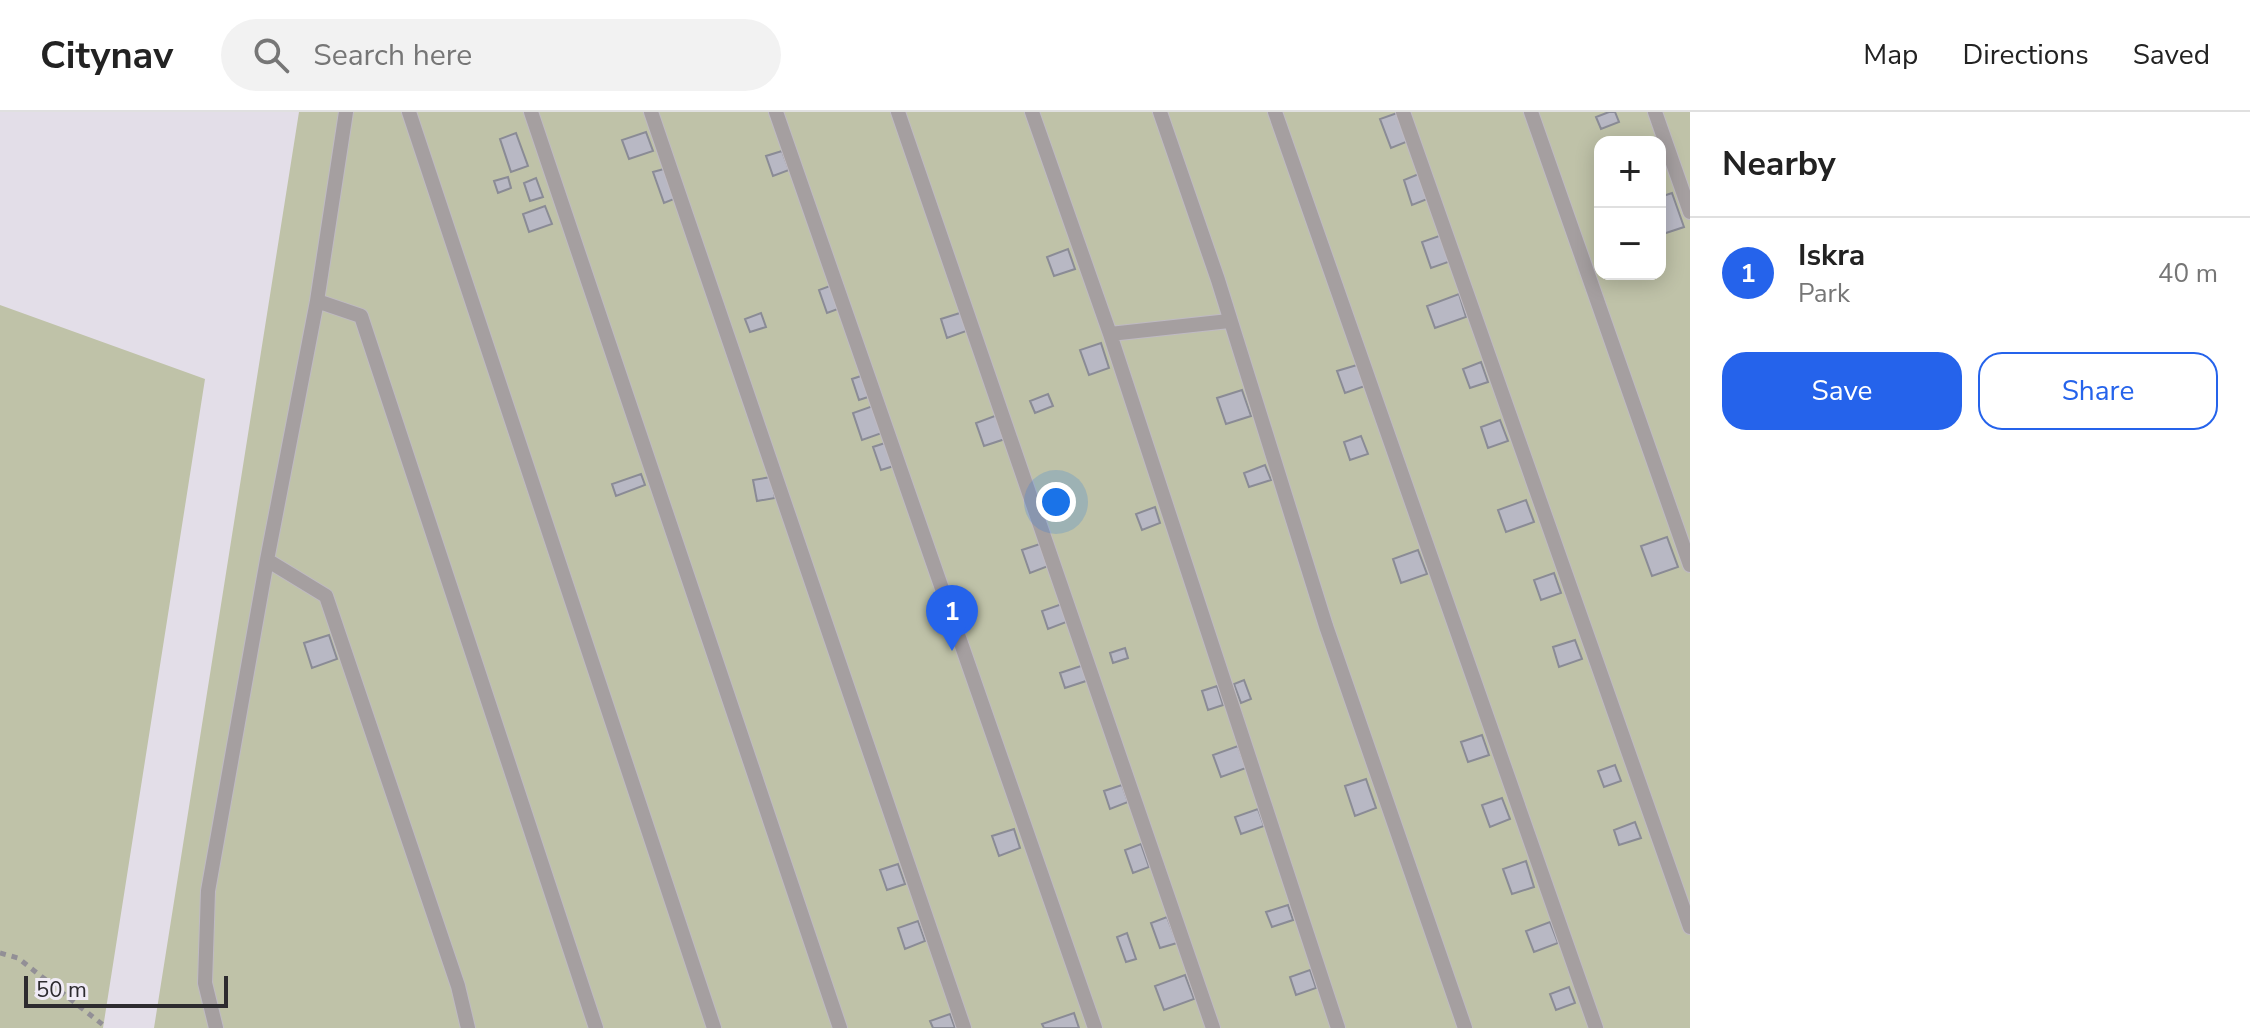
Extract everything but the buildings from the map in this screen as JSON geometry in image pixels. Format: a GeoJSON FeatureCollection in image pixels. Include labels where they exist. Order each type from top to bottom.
{"type":"FeatureCollection","features":[{"type":"Feature","properties":{"kind":"lane"},"geometry":{"type":"LineString","coordinates":[[216,1028],[205,983],[208,891],[317,301],[346,112]]}},
{"type":"Feature","properties":{"kind":"lane"},"geometry":{"type":"LineString","coordinates":[[409,112],[714,1028]]}},
{"type":"Feature","properties":{"kind":"lane"},"geometry":{"type":"LineString","coordinates":[[531,112],[840,1028]]}},
{"type":"Feature","properties":{"kind":"lane"},"geometry":{"type":"LineString","coordinates":[[651,112],[964,1028]]}},
{"type":"Feature","properties":{"kind":"lane"},"geometry":{"type":"LineString","coordinates":[[776,112],[1095,1028]]}},
{"type":"Feature","properties":{"kind":"lane"},"geometry":{"type":"LineString","coordinates":[[898,112],[1213,1028]]}},
{"type":"Feature","properties":{"kind":"lane"},"geometry":{"type":"LineString","coordinates":[[1032,112],[1110,334],[1338,1028]]}},
{"type":"Feature","properties":{"kind":"lane"},"geometry":{"type":"LineString","coordinates":[[1160,112],[1218,280],[1326,626],[1465,1028]]}},
{"type":"Feature","properties":{"kind":"lane"},"geometry":{"type":"LineString","coordinates":[[1275,112],[1596,1028]]}},
{"type":"Feature","properties":{"kind":"lane"},"geometry":{"type":"LineString","coordinates":[[1403,112],[1690,927]]}},
{"type":"Feature","properties":{"kind":"lane"},"geometry":{"type":"LineString","coordinates":[[1531,112],[1690,565]]}},
{"type":"Feature","properties":{"kind":"lane"},"geometry":{"type":"LineString","coordinates":[[1655,112],[1690,212]]}},
{"type":"Feature","properties":{"kind":"lane"},"geometry":{"type":"LineString","coordinates":[[317,301],[361,316],[596,1028]]}},
{"type":"Feature","properties":{"kind":"lane"},"geometry":{"type":"LineString","coordinates":[[1110,334],[1229,321]]}},
{"type":"Feature","properties":{"kind":"lane"},"geometry":{"type":"LineString","coordinates":[[267,560],[326,596],[458,986],[468,1028]]}},
{"type":"Feature","properties":{"kind":"path"},"geometry":{"type":"LineString","coordinates":[[0,953],[18,958],[107,1028]]}},
{"type":"Feature","properties":{"kind":"green space"},"geometry":{"type":"Polygon","coordinates":[[[299,112],[1690,112],[1690,1028],[154,1028],[299,112]]]}},
{"type":"Feature","properties":{"kind":"green space"},"geometry":{"type":"Polygon","coordinates":[[[0,305],[205,379],[103,1028],[0,1028],[0,305]]]}},
{"type":"Feature","properties":{"kind":"place","name":"Iskra"},"geometry":{"type":"Point","coordinates":[952,651]}}]}
